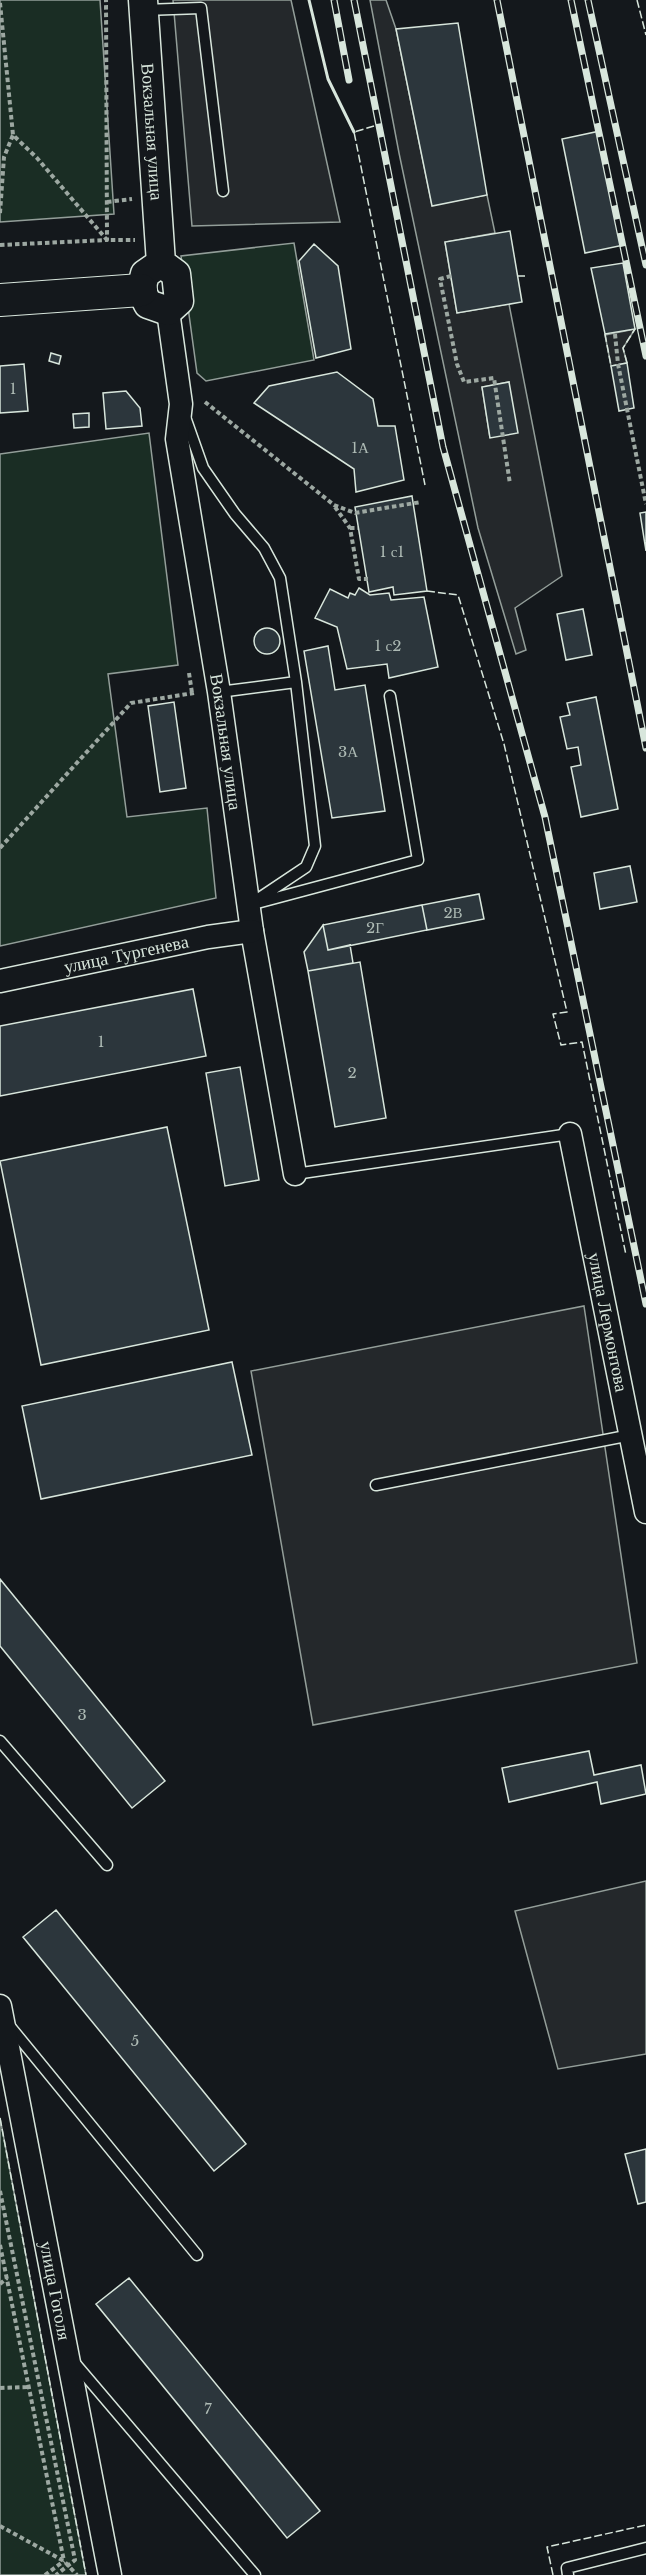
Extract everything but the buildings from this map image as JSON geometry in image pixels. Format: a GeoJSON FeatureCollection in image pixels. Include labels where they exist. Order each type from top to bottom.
{"type":"FeatureCollection","features":[{"type":"Feature","properties":{"kind":"main road"},"geometry":{"type":"LineString","coordinates":[[0,300],[141,290]]}},
{"type":"Feature","properties":{"kind":"street","name":"Вокзальная улица"},"geometry":{"type":"LineString","coordinates":[[143,5],[160,251],[176,274],[179,301],[168,311],[181,404],[177,439],[219,692],[252,931],[295,1174]]}},
{"type":"Feature","properties":{"kind":"street"},"geometry":{"type":"LineString","coordinates":[[160,251],[145,274],[141,290],[148,304],[168,311]]}},
{"type":"Feature","properties":{"kind":"street","name":"улица Тургенева"},"geometry":{"type":"LineString","coordinates":[[0,981],[252,931]]}},
{"type":"Feature","properties":{"kind":"street","name":"улица Лермонтова"},"geometry":{"type":"LineString","coordinates":[[570,1134],[646,1512]]}},
{"type":"Feature","properties":{"kind":"street","name":"улица Гоголя"},"geometry":{"type":"LineString","coordinates":[[1,2011],[110,2575]]}},
{"type":"Feature","properties":{"kind":"lane"},"geometry":{"type":"LineString","coordinates":[[143,5],[201,8],[223,191]]}},
{"type":"Feature","properties":{"kind":"lane"},"geometry":{"type":"LineString","coordinates":[[181,404],[203,468],[235,514],[264,548],[280,578],[296,682],[315,846],[306,867],[248,906]]}},
{"type":"Feature","properties":{"kind":"lane"},"geometry":{"type":"LineString","coordinates":[[219,692],[296,682]]}},
{"type":"Feature","properties":{"kind":"lane"},"geometry":{"type":"LineString","coordinates":[[248,906],[418,860],[390,696]]}},
{"type":"Feature","properties":{"kind":"lane"},"geometry":{"type":"LineString","coordinates":[[295,1174],[570,1134]]}},
{"type":"Feature","properties":{"kind":"lane"},"geometry":{"type":"LineString","coordinates":[[376,1485],[631,1435]]}},
{"type":"Feature","properties":{"kind":"lane"},"geometry":{"type":"LineString","coordinates":[[0,1741],[107,1865]]}},
{"type":"Feature","properties":{"kind":"lane"},"geometry":{"type":"LineString","coordinates":[[1,2011],[197,2255]]}},
{"type":"Feature","properties":{"kind":"lane"},"geometry":{"type":"LineString","coordinates":[[69,2356],[255,2575]]}},
{"type":"Feature","properties":{"kind":"lane"},"geometry":{"type":"LineString","coordinates":[[568,2575],[567,2568],[646,2548]]}},
{"type":"Feature","properties":{"kind":"path"},"geometry":{"type":"LineString","coordinates":[[106,0],[107,240]]}},
{"type":"Feature","properties":{"kind":"path"},"geometry":{"type":"LineString","coordinates":[[0,3],[13,135],[4,157],[0,213]]}},
{"type":"Feature","properties":{"kind":"path"},"geometry":{"type":"LineString","coordinates":[[13,135],[37,158],[107,240]]}},
{"type":"Feature","properties":{"kind":"path"},"geometry":{"type":"LineString","coordinates":[[0,245],[107,240],[160,251]]}},
{"type":"Feature","properties":{"kind":"path"},"geometry":{"type":"LineString","coordinates":[[451,276],[440,279],[457,364],[464,382],[495,378],[510,484]]}},
{"type":"Feature","properties":{"kind":"path"},"geometry":{"type":"LineString","coordinates":[[615,334],[618,364],[646,504]]}},
{"type":"Feature","properties":{"kind":"path"},"geometry":{"type":"LineString","coordinates":[[204,400],[334,505],[350,528],[359,579],[368,579]]}},
{"type":"Feature","properties":{"kind":"path"},"geometry":{"type":"LineString","coordinates":[[334,505],[355,513],[421,501]]}},
{"type":"Feature","properties":{"kind":"path"},"geometry":{"type":"LineString","coordinates":[[350,528],[358,528]]}},
{"type":"Feature","properties":{"kind":"path"},"geometry":{"type":"LineString","coordinates":[[0,848],[131,703],[192,693],[219,692]]}},
{"type":"Feature","properties":{"kind":"path"},"geometry":{"type":"LineString","coordinates":[[0,2191],[75,2560],[56,2575]]}},
{"type":"Feature","properties":{"kind":"path"},"geometry":{"type":"LineString","coordinates":[[0,2245],[63,2561]]}},
{"type":"Feature","properties":{"kind":"path"},"geometry":{"type":"LineString","coordinates":[[0,2284],[7,2278]]}},
{"type":"Feature","properties":{"kind":"path"},"geometry":{"type":"LineString","coordinates":[[0,2388],[28,2387]]}},
{"type":"Feature","properties":{"kind":"path"},"geometry":{"type":"LineString","coordinates":[[0,2526],[63,2561],[77,2575]]}},
{"type":"Feature","properties":{"kind":"path"},"geometry":{"type":"LineString","coordinates":[[45,2575],[63,2561]]}},
{"type":"Feature","properties":{"kind":"green space"},"geometry":{"type":"Polygon","coordinates":[[[0,0],[100,0],[114,214],[0,222],[0,0]]]}},
{"type":"Feature","properties":{"kind":"green space"},"geometry":{"type":"Polygon","coordinates":[[[294,243],[314,360],[206,381],[197,373],[181,256],[294,243]]]}},
{"type":"Feature","properties":{"kind":"green space"},"geometry":{"type":"Polygon","coordinates":[[[149,433],[178,665],[108,674],[127,817],[207,808],[216,898],[0,946],[0,454],[149,433]]]}},
{"type":"Feature","properties":{"kind":"green space"},"geometry":{"type":"Polygon","coordinates":[[[0,2118],[86,2575],[0,2575],[0,2118]]]}},
{"type":"Feature","properties":{"kind":"shaded area"},"geometry":{"type":"Polygon","coordinates":[[[173,0],[291,0],[340,222],[192,226],[173,0]]]}},
{"type":"Feature","properties":{"kind":"shaded area"},"geometry":{"type":"Polygon","coordinates":[[[370,0],[386,0],[396,29],[432,205],[487,195],[495,233],[445,242],[457,313],[509,304],[562,576],[515,608],[526,650],[516,654],[478,528],[399,153],[370,0]],[[509,382],[482,387],[490,438],[509,382]]]}},
{"type":"Feature","properties":{"kind":"shaded area"},"geometry":{"type":"Polygon","coordinates":[[[635,329],[623,348],[627,363],[611,366],[605,335],[635,329]]]}},
{"type":"Feature","properties":{"kind":"shaded area"},"geometry":{"type":"Polygon","coordinates":[[[584,1306],[637,1663],[313,1725],[251,1371],[584,1306]]]}},
{"type":"Feature","properties":{"kind":"shaded area"},"geometry":{"type":"Polygon","coordinates":[[[646,1881],[646,2054],[558,2069],[515,1911],[646,1881]]]}},
{"type":"Feature","properties":{"kind":"railway"},"geometry":{"type":"LineString","coordinates":[[334,0],[349,80]]}},
{"type":"Feature","properties":{"kind":"railway"},"geometry":{"type":"LineString","coordinates":[[354,0],[443,447],[545,817],[646,1304]]}},
{"type":"Feature","properties":{"kind":"railway"},"geometry":{"type":"LineString","coordinates":[[497,0],[646,748]]}},
{"type":"Feature","properties":{"kind":"railway"},"geometry":{"type":"LineString","coordinates":[[571,0],[646,356]]}},
{"type":"Feature","properties":{"kind":"railway"},"geometry":{"type":"LineString","coordinates":[[588,0],[646,265]]}},
{"type":"Feature","properties":{"kind":"fence"},"geometry":{"type":"LineString","coordinates":[[637,0],[646,35]]}},
{"type":"Feature","properties":{"kind":"fence"},"geometry":{"type":"LineString","coordinates":[[374,126],[354,132],[425,485]]}},
{"type":"Feature","properties":{"kind":"fence"},"geometry":{"type":"LineString","coordinates":[[517,276],[528,276]]}},
{"type":"Feature","properties":{"kind":"fence"},"geometry":{"type":"LineString","coordinates":[[627,363],[623,348],[635,329]]}},
{"type":"Feature","properties":{"kind":"fence"},"geometry":{"type":"LineString","coordinates":[[605,334],[611,366]]}},
{"type":"Feature","properties":{"kind":"fence"},"geometry":{"type":"LineString","coordinates":[[427,591],[458,595],[504,744],[567,1012],[553,1014],[561,1045],[582,1042],[626,1255]]}},
{"type":"Feature","properties":{"kind":"fence"},"geometry":{"type":"LineString","coordinates":[[0,2118],[86,2575]]}},
{"type":"Feature","properties":{"kind":"fence"},"geometry":{"type":"LineString","coordinates":[[553,2575],[547,2547],[646,2525]]}},
{"type":"Feature","properties":{"kind":"wall"},"geometry":{"type":"LineString","coordinates":[[309,0],[328,79],[354,132]]}}]}
